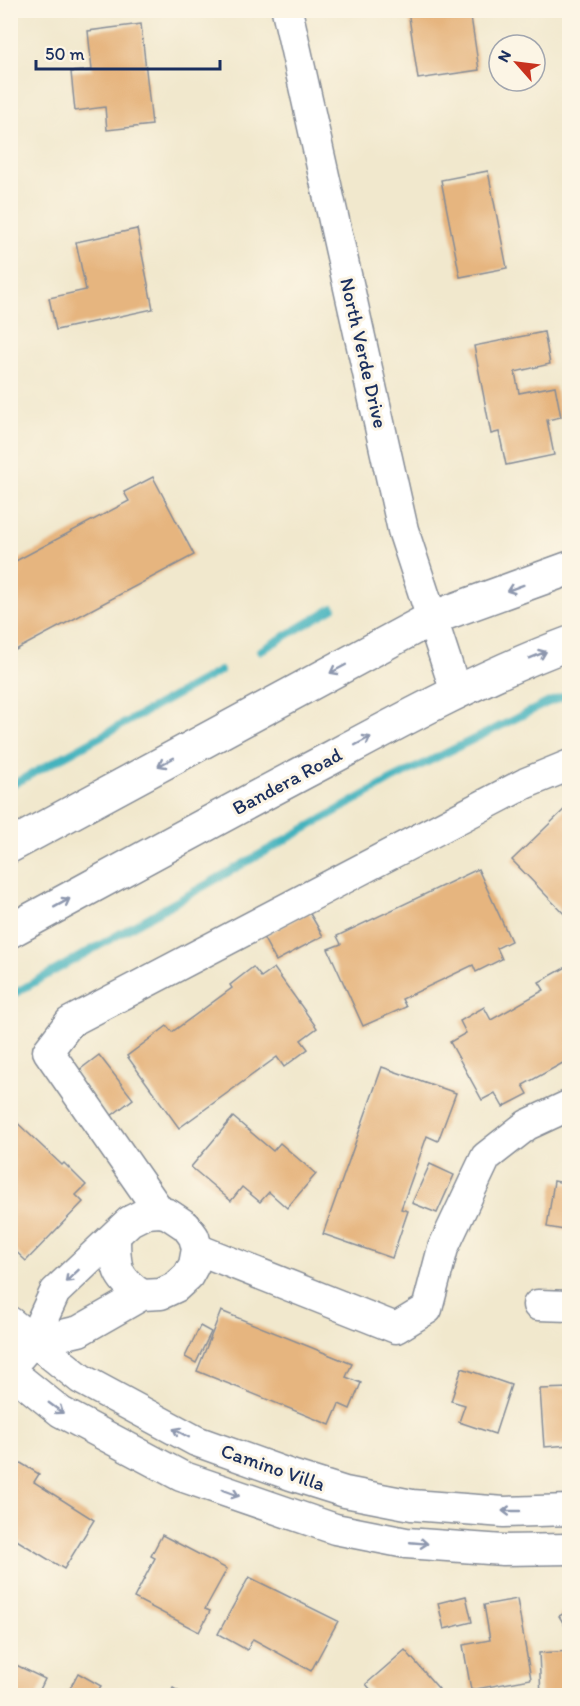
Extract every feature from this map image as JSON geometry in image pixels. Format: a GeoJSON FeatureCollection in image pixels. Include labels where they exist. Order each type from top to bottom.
{"type":"FeatureCollection","features":[{"type":"Feature","properties":{"kind":"main road"},"geometry":{"type":"LineString","coordinates":[[10,846],[432,618],[570,568]]}},
{"type":"Feature","properties":{"kind":"main road","name":"Bandera Road"},"geometry":{"type":"LineString","coordinates":[[10,931],[187,834],[456,692],[570,643]]}},
{"type":"Feature","properties":{"kind":"street","name":"North Verde Drive"},"geometry":{"type":"LineString","coordinates":[[287,10],[403,530],[456,692]]}},
{"type":"Feature","properties":{"kind":"street"},"geometry":{"type":"LineString","coordinates":[[160,1212],[48,1051],[70,1022],[526,783],[570,765]]}},
{"type":"Feature","properties":{"kind":"street"},"geometry":{"type":"LineString","coordinates":[[197,1249],[396,1328],[427,1309],[443,1248],[486,1157],[527,1125],[570,1105]]}},
{"type":"Feature","properties":{"kind":"street"},"geometry":{"type":"LineString","coordinates":[[10,1366],[32,1342],[55,1292],[130,1221],[146,1213],[168,1214],[186,1226],[194,1237],[197,1249],[194,1265],[188,1276],[176,1287],[161,1294],[142,1295],[79,1331],[32,1342]]}},
{"type":"Feature","properties":{"kind":"street"},"geometry":{"type":"LineString","coordinates":[[115,1236],[115,1260],[119,1275],[127,1285],[142,1295]]}},
{"type":"Feature","properties":{"kind":"street"},"geometry":{"type":"LineString","coordinates":[[538,1305],[570,1306]]}},
{"type":"Feature","properties":{"kind":"street","name":"Camino Villa"},"geometry":{"type":"LineString","coordinates":[[10,1322],[32,1342],[81,1379],[196,1440],[334,1488],[412,1505],[504,1512],[570,1510]]}},
{"type":"Feature","properties":{"kind":"street","name":"Camino Villa"},"geometry":{"type":"LineString","coordinates":[[10,1371],[61,1412],[181,1476],[335,1529],[406,1542],[504,1550],[570,1549]]}},
{"type":"Feature","properties":{"kind":"building"},"geometry":{"type":"Polygon","coordinates":[[[408,10],[470,10],[479,70],[418,79],[408,10]]]}},
{"type":"Feature","properties":{"kind":"building"},"geometry":{"type":"Polygon","coordinates":[[[141,24],[152,125],[107,130],[105,107],[75,111],[71,72],[92,70],[88,31],[141,24]]]}},
{"type":"Feature","properties":{"kind":"building"},"geometry":{"type":"Polygon","coordinates":[[[488,171],[507,268],[460,277],[441,180],[488,171]]]}},
{"type":"Feature","properties":{"kind":"building"},"geometry":{"type":"Polygon","coordinates":[[[137,229],[153,309],[56,330],[49,298],[86,290],[76,242],[137,229]]]}},
{"type":"Feature","properties":{"kind":"building"},"geometry":{"type":"Polygon","coordinates":[[[544,332],[550,364],[515,372],[519,393],[555,386],[561,417],[547,420],[554,455],[506,465],[499,432],[491,434],[474,346],[544,332]]]}},
{"type":"Feature","properties":{"kind":"building"},"geometry":{"type":"Polygon","coordinates":[[[153,477],[194,555],[10,653],[10,564],[129,501],[124,492],[153,477]]]}},
{"type":"Feature","properties":{"kind":"building"},"geometry":{"type":"Polygon","coordinates":[[[570,804],[570,920],[512,860],[570,804]]]}},
{"type":"Feature","properties":{"kind":"building"},"geometry":{"type":"Polygon","coordinates":[[[478,869],[511,941],[497,948],[502,959],[476,972],[473,965],[402,999],[406,1007],[363,1026],[328,949],[341,944],[337,936],[478,869]]]}},
{"type":"Feature","properties":{"kind":"building"},"geometry":{"type":"Polygon","coordinates":[[[309,912],[323,936],[276,961],[263,937],[309,912]]]}},
{"type":"Feature","properties":{"kind":"building"},"geometry":{"type":"Polygon","coordinates":[[[570,965],[570,1059],[523,1085],[528,1094],[503,1107],[495,1093],[482,1100],[450,1042],[466,1033],[460,1021],[484,1007],[491,1020],[544,990],[539,982],[570,965]]]}},
{"type":"Feature","properties":{"kind":"building"},"geometry":{"type":"Polygon","coordinates":[[[253,967],[261,977],[274,968],[317,1028],[301,1040],[308,1049],[284,1067],[277,1057],[179,1128],[127,1056],[167,1026],[172,1032],[232,988],[230,985],[253,967]]]}},
{"type":"Feature","properties":{"kind":"building"},"geometry":{"type":"Polygon","coordinates":[[[99,1055],[133,1099],[111,1116],[78,1071],[99,1055]]]}},
{"type":"Feature","properties":{"kind":"building"},"geometry":{"type":"Polygon","coordinates":[[[382,1067],[456,1093],[438,1141],[427,1136],[401,1209],[408,1211],[392,1258],[323,1234],[382,1067]]]}},
{"type":"Feature","properties":{"kind":"building"},"geometry":{"type":"Polygon","coordinates":[[[10,1116],[86,1185],[76,1195],[83,1202],[26,1261],[10,1246],[10,1116]]]}},
{"type":"Feature","properties":{"kind":"building"},"geometry":{"type":"Polygon","coordinates":[[[233,1117],[273,1151],[280,1143],[316,1174],[287,1208],[269,1192],[260,1202],[242,1187],[231,1201],[191,1167],[233,1117]]]}},
{"type":"Feature","properties":{"kind":"building"},"geometry":{"type":"Polygon","coordinates":[[[430,1164],[454,1175],[437,1213],[412,1203],[430,1164]]]}},
{"type":"Feature","properties":{"kind":"building"},"geometry":{"type":"Polygon","coordinates":[[[554,1181],[570,1184],[570,1231],[547,1227],[554,1181]]]}},
{"type":"Feature","properties":{"kind":"building"},"geometry":{"type":"Polygon","coordinates":[[[221,1311],[352,1364],[346,1377],[361,1383],[350,1409],[339,1404],[330,1425],[197,1371],[221,1311]]]}},
{"type":"Feature","properties":{"kind":"building"},"geometry":{"type":"Polygon","coordinates":[[[200,1326],[211,1332],[196,1363],[185,1357],[200,1326]]]}},
{"type":"Feature","properties":{"kind":"building"},"geometry":{"type":"Polygon","coordinates":[[[462,1368],[511,1385],[495,1434],[459,1422],[465,1405],[451,1401],[462,1368]]]}},
{"type":"Feature","properties":{"kind":"building"},"geometry":{"type":"Polygon","coordinates":[[[570,1388],[570,1445],[544,1447],[540,1389],[570,1388]]]}},
{"type":"Feature","properties":{"kind":"building"},"geometry":{"type":"Polygon","coordinates":[[[14,1459],[39,1474],[34,1482],[94,1520],[64,1569],[10,1536],[10,1465],[14,1459]]]}},
{"type":"Feature","properties":{"kind":"building"},"geometry":{"type":"Polygon","coordinates":[[[162,1535],[227,1569],[205,1609],[210,1611],[199,1632],[134,1598],[155,1558],[151,1556],[162,1535]]]}},
{"type":"Feature","properties":{"kind":"building"},"geometry":{"type":"Polygon","coordinates":[[[249,1577],[338,1621],[311,1671],[253,1639],[247,1650],[218,1634],[249,1577]]]}},
{"type":"Feature","properties":{"kind":"building"},"geometry":{"type":"Polygon","coordinates":[[[466,1596],[472,1622],[444,1629],[438,1603],[466,1596]]]}},
{"type":"Feature","properties":{"kind":"building"},"geometry":{"type":"Polygon","coordinates":[[[517,1599],[531,1679],[471,1690],[463,1645],[490,1640],[484,1605],[517,1599]]]}},
{"type":"Feature","properties":{"kind":"building"},"geometry":{"type":"Polygon","coordinates":[[[570,1610],[570,1634],[559,1616],[570,1610]]]}},
{"type":"Feature","properties":{"kind":"building"},"geometry":{"type":"Polygon","coordinates":[[[405,1650],[439,1689],[431,1696],[376,1696],[366,1684],[405,1650]]]}},
{"type":"Feature","properties":{"kind":"building"},"geometry":{"type":"Polygon","coordinates":[[[570,1651],[570,1696],[541,1696],[539,1653],[570,1651]]]}},
{"type":"Feature","properties":{"kind":"building"},"geometry":{"type":"Polygon","coordinates":[[[10,1662],[45,1679],[37,1696],[10,1696],[10,1662]]]}},
{"type":"Feature","properties":{"kind":"building"},"geometry":{"type":"Polygon","coordinates":[[[78,1673],[101,1686],[97,1692],[103,1696],[66,1696],[78,1673]]]}},
{"type":"Feature","properties":{"kind":"building"},"geometry":{"type":"Polygon","coordinates":[[[173,1688],[186,1696],[169,1696],[173,1688]]]}},
{"type":"Feature","properties":{"kind":"waterway"},"geometry":{"type":"LineString","coordinates":[[260,651],[333,608]]}},
{"type":"Feature","properties":{"kind":"waterway"},"geometry":{"type":"LineString","coordinates":[[10,786],[220,671]]}},
{"type":"Feature","properties":{"kind":"waterway"},"geometry":{"type":"LineString","coordinates":[[10,996],[391,780],[547,703],[570,694]]}}]}
